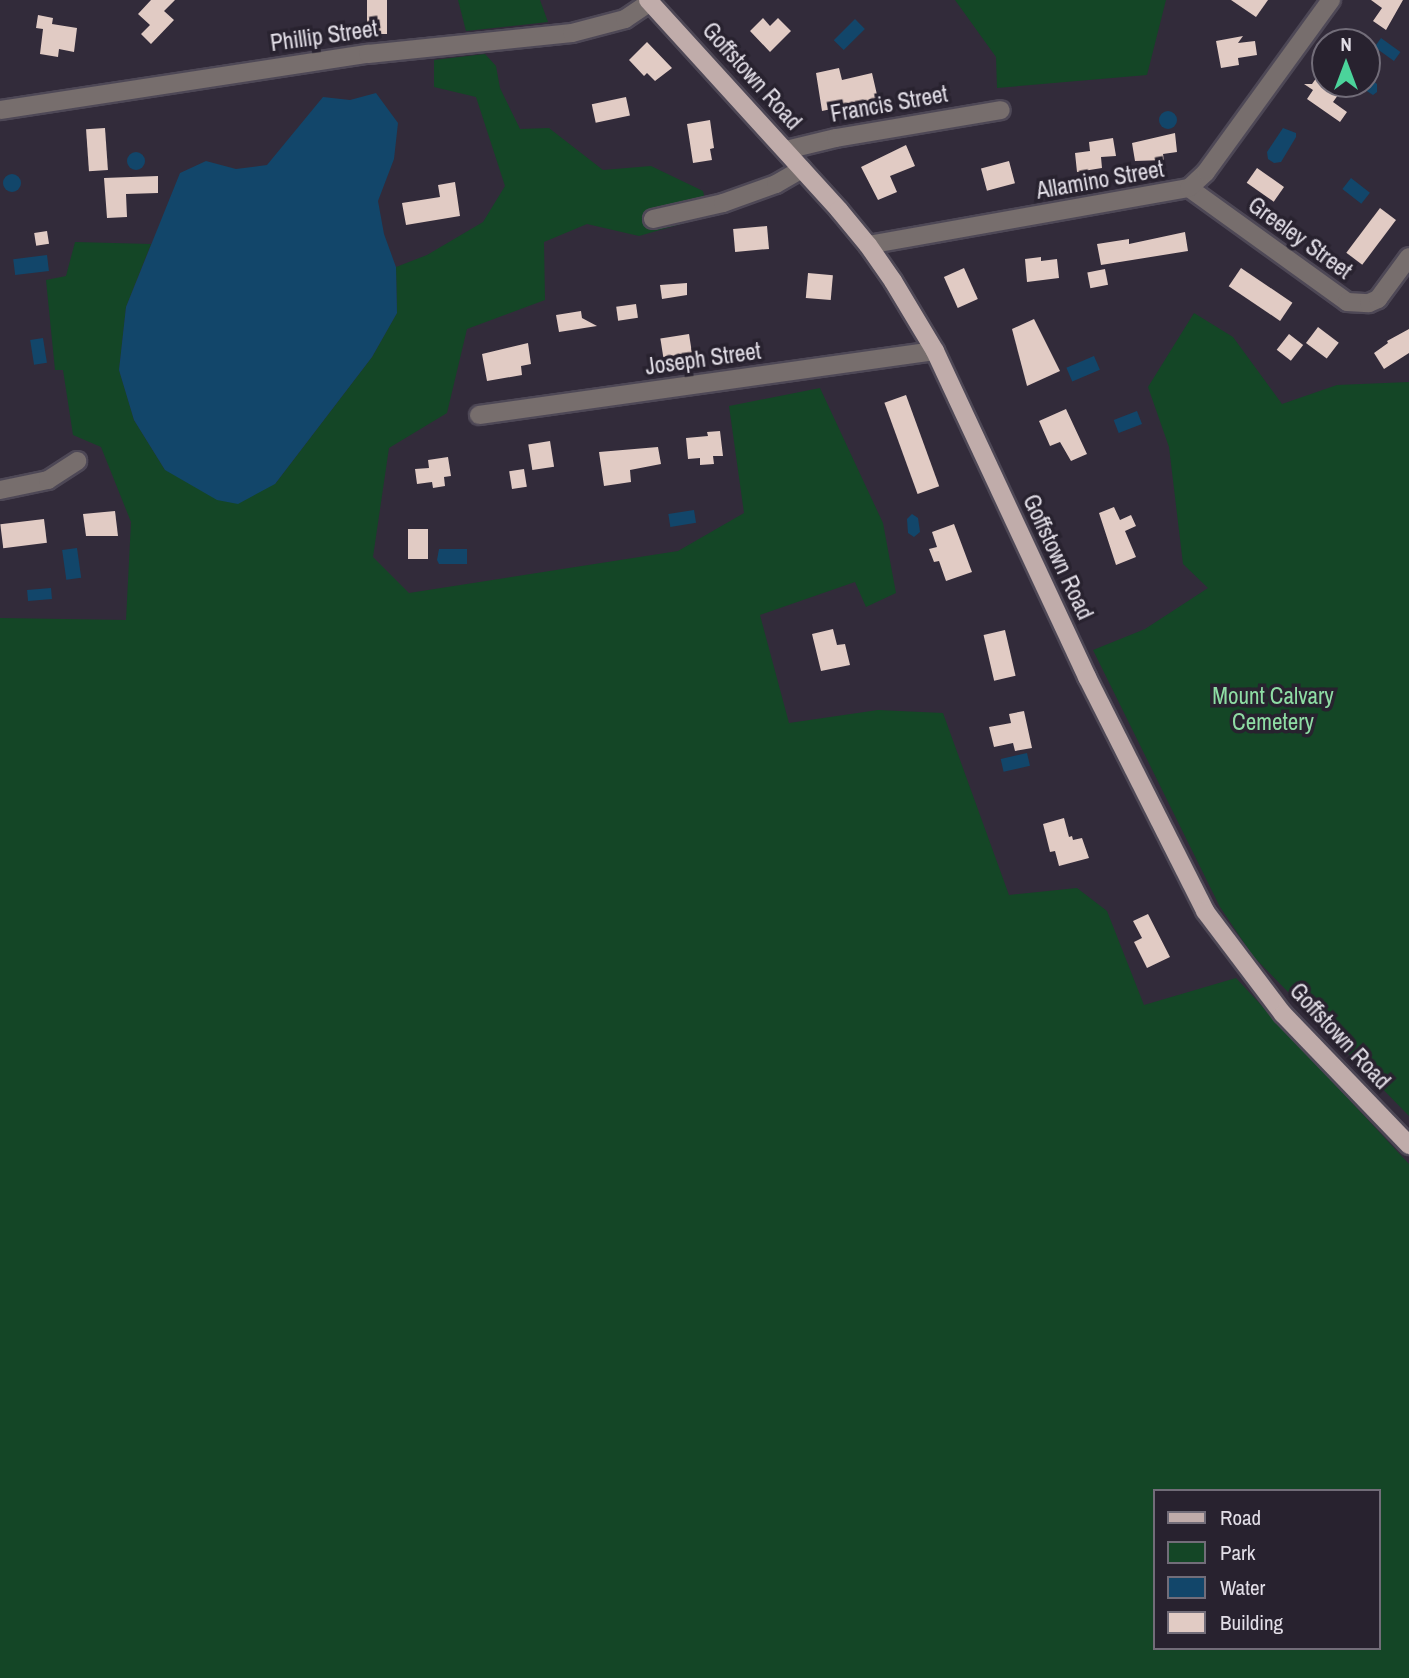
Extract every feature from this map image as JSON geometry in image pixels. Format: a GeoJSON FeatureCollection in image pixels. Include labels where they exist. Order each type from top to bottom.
{"type":"FeatureCollection","features":[{"type":"Feature","properties":{"kind":"main road","name":"Goffstown Road"},"geometry":{"type":"LineString","coordinates":[[649,1],[786,150],[868,245],[934,351],[1070,643],[1205,911],[1283,1014],[1333,1070],[1409,1145]]}},
{"type":"Feature","properties":{"kind":"street","name":"Allamino Street"},"geometry":{"type":"LineString","coordinates":[[868,245],[1189,188],[1206,172],[1331,0]]}},
{"type":"Feature","properties":{"kind":"street","name":"Phillip Street"},"geometry":{"type":"LineString","coordinates":[[0,110],[368,54],[572,33],[625,19],[649,1]]}},
{"type":"Feature","properties":{"kind":"street","name":"Francis Street"},"geometry":{"type":"LineString","coordinates":[[786,150],[826,140],[1000,110]]}},
{"type":"Feature","properties":{"kind":"street"},"geometry":{"type":"LineString","coordinates":[[653,219],[723,203],[775,184],[802,169]]}},
{"type":"Feature","properties":{"kind":"street","name":"Greeley Street"},"geometry":{"type":"LineString","coordinates":[[1189,188],[1347,302],[1369,303],[1378,299],[1409,257]]}},
{"type":"Feature","properties":{"kind":"street","name":"Joseph Street"},"geometry":{"type":"LineString","coordinates":[[479,415],[934,351]]}},
{"type":"Feature","properties":{"kind":"street"},"geometry":{"type":"LineString","coordinates":[[0,490],[48,480],[77,461]]}},
{"type":"Feature","properties":{"kind":"green space"},"geometry":{"type":"Polygon","coordinates":[[[458,0],[540,0],[548,22],[466,31],[458,0]]]}},
{"type":"Feature","properties":{"kind":"green space"},"geometry":{"type":"Polygon","coordinates":[[[955,0],[1166,0],[1147,75],[997,88],[996,57],[955,0]]]}},
{"type":"Feature","properties":{"kind":"green space"},"geometry":{"type":"Polygon","coordinates":[[[485,54],[496,66],[500,88],[520,129],[549,128],[603,170],[651,166],[703,191],[709,216],[639,236],[587,224],[544,242],[545,300],[467,329],[447,413],[389,448],[373,557],[409,593],[678,551],[744,513],[729,406],[820,388],[883,523],[896,593],[866,607],[855,582],[760,615],[789,723],[878,710],[943,713],[1009,895],[1077,888],[1107,911],[1144,1005],[1236,978],[1409,1164],[1409,1678],[0,1678],[0,618],[126,620],[131,522],[101,447],[73,435],[63,370],[55,370],[46,280],[66,276],[75,242],[151,244],[126,307],[119,370],[134,420],[165,470],[275,484],[372,357],[397,313],[396,267],[427,255],[483,222],[505,186],[476,97],[434,87],[434,60],[485,54]]]}},
{"type":"Feature","properties":{"kind":"green space","name":"Mount Calvary Cemetery"},"geometry":{"type":"Polygon","coordinates":[[[1194,313],[1233,337],[1282,404],[1337,385],[1409,382],[1409,1116],[1253,956],[1220,907],[1093,650],[1145,629],[1208,588],[1183,564],[1169,447],[1148,387],[1194,313]]]}},
{"type":"Feature","properties":{"kind":"water"},"geometry":{"type":"Polygon","coordinates":[[[855,19],[865,29],[844,50],[834,40],[855,19]]]}},
{"type":"Feature","properties":{"kind":"water"},"geometry":{"type":"Polygon","coordinates":[[[1381,38],[1400,52],[1394,61],[1381,52],[1381,38]]]}},
{"type":"Feature","properties":{"kind":"water"},"geometry":{"type":"Polygon","coordinates":[[[376,93],[398,123],[394,159],[378,201],[384,234],[396,267],[397,313],[372,357],[275,484],[238,504],[217,500],[165,470],[134,420],[119,370],[126,307],[180,173],[206,161],[236,169],[267,165],[323,97],[350,100],[376,93]]]}},
{"type":"Feature","properties":{"kind":"water"},"geometry":{"type":"Polygon","coordinates":[[[1168,111],[1174,114],[1177,120],[1174,126],[1168,129],[1162,126],[1159,120],[1162,114],[1168,111]]]}},
{"type":"Feature","properties":{"kind":"water"},"geometry":{"type":"Polygon","coordinates":[[[1283,128],[1296,133],[1296,137],[1281,162],[1274,163],[1268,159],[1267,152],[1283,128]]]}},
{"type":"Feature","properties":{"kind":"water"},"geometry":{"type":"Polygon","coordinates":[[[132,152],[140,152],[145,161],[143,168],[132,170],[127,165],[127,157],[132,152]]]}},
{"type":"Feature","properties":{"kind":"water"},"geometry":{"type":"Polygon","coordinates":[[[12,174],[18,177],[21,183],[18,189],[12,192],[6,189],[3,183],[6,177],[12,174]]]}},
{"type":"Feature","properties":{"kind":"water"},"geometry":{"type":"Polygon","coordinates":[[[1351,178],[1370,193],[1361,204],[1342,189],[1351,178]]]}},
{"type":"Feature","properties":{"kind":"water"},"geometry":{"type":"Polygon","coordinates":[[[47,255],[49,271],[15,275],[13,259],[47,255]]]}},
{"type":"Feature","properties":{"kind":"water"},"geometry":{"type":"Polygon","coordinates":[[[43,338],[47,363],[34,365],[30,340],[43,338]]]}},
{"type":"Feature","properties":{"kind":"water"},"geometry":{"type":"Polygon","coordinates":[[[1094,356],[1100,370],[1072,382],[1066,368],[1094,356]]]}},
{"type":"Feature","properties":{"kind":"water"},"geometry":{"type":"Polygon","coordinates":[[[1137,411],[1142,424],[1119,433],[1114,420],[1137,411]]]}},
{"type":"Feature","properties":{"kind":"water"},"geometry":{"type":"Polygon","coordinates":[[[694,510],[696,523],[670,527],[668,514],[694,510]]]}},
{"type":"Feature","properties":{"kind":"water"},"geometry":{"type":"Polygon","coordinates":[[[912,514],[918,518],[920,532],[914,537],[908,533],[907,519],[912,514]]]}},
{"type":"Feature","properties":{"kind":"water"},"geometry":{"type":"Polygon","coordinates":[[[77,548],[81,578],[66,580],[62,550],[77,548]]]}},
{"type":"Feature","properties":{"kind":"water"},"geometry":{"type":"Polygon","coordinates":[[[439,549],[467,549],[467,564],[439,564],[439,549]]]}},
{"type":"Feature","properties":{"kind":"water"},"geometry":{"type":"Polygon","coordinates":[[[51,588],[52,599],[28,601],[27,590],[51,588]]]}},
{"type":"Feature","properties":{"kind":"water"},"geometry":{"type":"Polygon","coordinates":[[[1027,753],[1030,766],[1004,772],[1001,759],[1027,753]]]}},
{"type":"Feature","properties":{"kind":"building"},"geometry":{"type":"Polygon","coordinates":[[[151,0],[175,0],[164,11],[174,20],[151,44],[141,34],[150,25],[138,14],[151,0]]]}},
{"type":"Feature","properties":{"kind":"building"},"geometry":{"type":"Polygon","coordinates":[[[367,0],[387,0],[387,34],[367,34],[367,0]]]}},
{"type":"Feature","properties":{"kind":"building"},"geometry":{"type":"Polygon","coordinates":[[[1231,0],[1268,0],[1256,17],[1231,0]]]}},
{"type":"Feature","properties":{"kind":"building"},"geometry":{"type":"Polygon","coordinates":[[[1371,0],[1403,0],[1386,30],[1373,21],[1382,8],[1371,0]]]}},
{"type":"Feature","properties":{"kind":"building"},"geometry":{"type":"Polygon","coordinates":[[[38,15],[53,18],[52,24],[77,28],[74,52],[59,49],[58,57],[40,54],[43,29],[36,28],[38,15]]]}},
{"type":"Feature","properties":{"kind":"building"},"geometry":{"type":"Polygon","coordinates":[[[763,18],[770,26],[778,18],[791,31],[770,52],[750,31],[763,18]]]}},
{"type":"Feature","properties":{"kind":"building"},"geometry":{"type":"Polygon","coordinates":[[[1243,36],[1238,43],[1255,41],[1257,55],[1238,58],[1239,65],[1221,68],[1216,41],[1243,36]]]}},
{"type":"Feature","properties":{"kind":"building"},"geometry":{"type":"Polygon","coordinates":[[[647,42],[672,68],[655,81],[647,73],[644,76],[629,60],[647,42]]]}},
{"type":"Feature","properties":{"kind":"building"},"geometry":{"type":"Polygon","coordinates":[[[839,68],[842,80],[872,73],[878,99],[822,111],[816,73],[839,68]]]}},
{"type":"Feature","properties":{"kind":"building"},"geometry":{"type":"Polygon","coordinates":[[[1311,93],[1311,98],[1336,98],[1333,102],[1347,112],[1340,122],[1307,99],[1311,93]]]}},
{"type":"Feature","properties":{"kind":"building"},"geometry":{"type":"Polygon","coordinates":[[[626,97],[630,116],[596,123],[592,104],[626,97]]]}},
{"type":"Feature","properties":{"kind":"building"},"geometry":{"type":"Polygon","coordinates":[[[710,120],[714,148],[710,149],[712,160],[693,163],[687,124],[710,120]]]}},
{"type":"Feature","properties":{"kind":"building"},"geometry":{"type":"Polygon","coordinates":[[[105,128],[108,170],[89,171],[86,129],[105,128]]]}},
{"type":"Feature","properties":{"kind":"building"},"geometry":{"type":"Polygon","coordinates":[[[1175,133],[1177,152],[1163,154],[1164,160],[1135,161],[1132,143],[1175,133]]]}},
{"type":"Feature","properties":{"kind":"building"},"geometry":{"type":"Polygon","coordinates":[[[1113,138],[1116,156],[1101,157],[1102,168],[1077,172],[1075,153],[1090,151],[1089,142],[1113,138]]]}},
{"type":"Feature","properties":{"kind":"building"},"geometry":{"type":"Polygon","coordinates":[[[906,145],[915,166],[890,176],[897,192],[878,200],[861,167],[906,145]]]}},
{"type":"Feature","properties":{"kind":"building"},"geometry":{"type":"Polygon","coordinates":[[[1009,161],[1015,183],[987,191],[981,169],[1009,161]]]}},
{"type":"Feature","properties":{"kind":"building"},"geometry":{"type":"Polygon","coordinates":[[[1257,168],[1284,187],[1274,202],[1247,183],[1257,168]]]}},
{"type":"Feature","properties":{"kind":"building"},"geometry":{"type":"Polygon","coordinates":[[[158,176],[158,193],[126,194],[127,217],[107,218],[104,178],[158,176]]]}},
{"type":"Feature","properties":{"kind":"building"},"geometry":{"type":"Polygon","coordinates":[[[455,182],[460,216],[406,225],[402,203],[440,197],[438,185],[455,182]]]}},
{"type":"Feature","properties":{"kind":"building"},"geometry":{"type":"Polygon","coordinates":[[[1380,208],[1396,220],[1362,265],[1346,253],[1380,208]]]}},
{"type":"Feature","properties":{"kind":"building"},"geometry":{"type":"Polygon","coordinates":[[[767,226],[769,249],[735,252],[733,229],[767,226]]]}},
{"type":"Feature","properties":{"kind":"building"},"geometry":{"type":"Polygon","coordinates":[[[47,231],[49,244],[36,246],[34,233],[47,231]]]}},
{"type":"Feature","properties":{"kind":"building"},"geometry":{"type":"Polygon","coordinates":[[[1185,232],[1188,251],[1101,265],[1097,244],[1129,239],[1129,244],[1185,232]]]}},
{"type":"Feature","properties":{"kind":"building"},"geometry":{"type":"Polygon","coordinates":[[[1041,257],[1041,261],[1057,259],[1059,278],[1027,282],[1025,259],[1041,257]]]}},
{"type":"Feature","properties":{"kind":"building"},"geometry":{"type":"Polygon","coordinates":[[[964,268],[978,299],[958,308],[944,277],[964,268]]]}},
{"type":"Feature","properties":{"kind":"building"},"geometry":{"type":"Polygon","coordinates":[[[1241,268],[1292,303],[1280,321],[1229,286],[1241,268]]]}},
{"type":"Feature","properties":{"kind":"building"},"geometry":{"type":"Polygon","coordinates":[[[1105,269],[1108,285],[1090,288],[1087,272],[1105,269]]]}},
{"type":"Feature","properties":{"kind":"building"},"geometry":{"type":"Polygon","coordinates":[[[808,273],[833,275],[831,300],[806,298],[808,273]]]}},
{"type":"Feature","properties":{"kind":"building"},"geometry":{"type":"Polygon","coordinates":[[[687,283],[687,295],[662,299],[660,285],[687,283]]]}},
{"type":"Feature","properties":{"kind":"building"},"geometry":{"type":"Polygon","coordinates":[[[636,304],[638,318],[618,321],[616,307],[636,304]]]}},
{"type":"Feature","properties":{"kind":"building"},"geometry":{"type":"Polygon","coordinates":[[[581,311],[582,318],[597,326],[559,332],[556,315],[581,311]]]}},
{"type":"Feature","properties":{"kind":"building"},"geometry":{"type":"Polygon","coordinates":[[[1034,319],[1060,371],[1027,386],[1012,329],[1034,319]]]}},
{"type":"Feature","properties":{"kind":"building"},"geometry":{"type":"Polygon","coordinates":[[[1318,327],[1339,343],[1327,359],[1306,343],[1318,327]]]}},
{"type":"Feature","properties":{"kind":"building"},"geometry":{"type":"Polygon","coordinates":[[[1409,329],[1409,353],[1384,369],[1374,353],[1388,343],[1387,341],[1409,329]]]}},
{"type":"Feature","properties":{"kind":"building"},"geometry":{"type":"Polygon","coordinates":[[[689,334],[692,353],[663,357],[660,339],[689,334]]]}},
{"type":"Feature","properties":{"kind":"building"},"geometry":{"type":"Polygon","coordinates":[[[1289,334],[1303,345],[1291,361],[1277,350],[1289,334]]]}},
{"type":"Feature","properties":{"kind":"building"},"geometry":{"type":"Polygon","coordinates":[[[528,343],[531,364],[521,366],[522,375],[487,381],[482,354],[528,343]]]}},
{"type":"Feature","properties":{"kind":"building"},"geometry":{"type":"Polygon","coordinates":[[[906,395],[939,486],[918,494],[884,403],[906,395]]]}},
{"type":"Feature","properties":{"kind":"building"},"geometry":{"type":"Polygon","coordinates":[[[1066,409],[1087,454],[1071,461],[1060,442],[1050,446],[1039,421],[1066,409]]]}},
{"type":"Feature","properties":{"kind":"building"},"geometry":{"type":"Polygon","coordinates":[[[720,431],[723,456],[713,456],[714,464],[700,465],[700,458],[688,459],[686,438],[708,436],[707,432],[720,431]]]}},
{"type":"Feature","properties":{"kind":"building"},"geometry":{"type":"Polygon","coordinates":[[[550,441],[554,467],[532,470],[528,444],[550,441]]]}},
{"type":"Feature","properties":{"kind":"building"},"geometry":{"type":"Polygon","coordinates":[[[658,447],[661,464],[630,470],[631,482],[604,486],[599,452],[658,447]]]}},
{"type":"Feature","properties":{"kind":"building"},"geometry":{"type":"Polygon","coordinates":[[[448,457],[451,476],[444,477],[445,486],[433,488],[432,482],[417,484],[415,469],[429,468],[428,460],[448,457]]]}},
{"type":"Feature","properties":{"kind":"building"},"geometry":{"type":"Polygon","coordinates":[[[524,469],[527,487],[512,489],[509,471],[524,469]]]}},
{"type":"Feature","properties":{"kind":"building"},"geometry":{"type":"Polygon","coordinates":[[[1114,507],[1120,520],[1131,515],[1136,526],[1125,531],[1136,557],[1116,565],[1099,513],[1114,507]]]}},
{"type":"Feature","properties":{"kind":"building"},"geometry":{"type":"Polygon","coordinates":[[[115,511],[118,536],[86,536],[83,514],[115,511]]]}},
{"type":"Feature","properties":{"kind":"building"},"geometry":{"type":"Polygon","coordinates":[[[44,519],[47,543],[3,548],[0,524],[44,519]]]}},
{"type":"Feature","properties":{"kind":"building"},"geometry":{"type":"Polygon","coordinates":[[[954,524],[972,572],[946,581],[939,561],[934,562],[929,549],[937,547],[932,532],[954,524]]]}},
{"type":"Feature","properties":{"kind":"building"},"geometry":{"type":"Polygon","coordinates":[[[408,529],[428,529],[428,559],[408,559],[408,529]]]}},
{"type":"Feature","properties":{"kind":"building"},"geometry":{"type":"Polygon","coordinates":[[[833,629],[837,645],[845,644],[850,665],[821,671],[812,634],[833,629]]]}},
{"type":"Feature","properties":{"kind":"building"},"geometry":{"type":"Polygon","coordinates":[[[1005,630],[1016,676],[994,681],[984,635],[1005,630]]]}},
{"type":"Feature","properties":{"kind":"building"},"geometry":{"type":"Polygon","coordinates":[[[1024,711],[1032,748],[1015,751],[1013,743],[994,747],[989,727],[1011,723],[1009,714],[1024,711]]]}},
{"type":"Feature","properties":{"kind":"building"},"geometry":{"type":"Polygon","coordinates":[[[1064,818],[1069,837],[1072,836],[1073,840],[1082,838],[1089,858],[1059,866],[1055,851],[1050,852],[1043,824],[1064,818]]]}},
{"type":"Feature","properties":{"kind":"building"},"geometry":{"type":"Polygon","coordinates":[[[1148,914],[1170,957],[1147,968],[1134,942],[1142,938],[1133,921],[1148,914]]]}}]}
